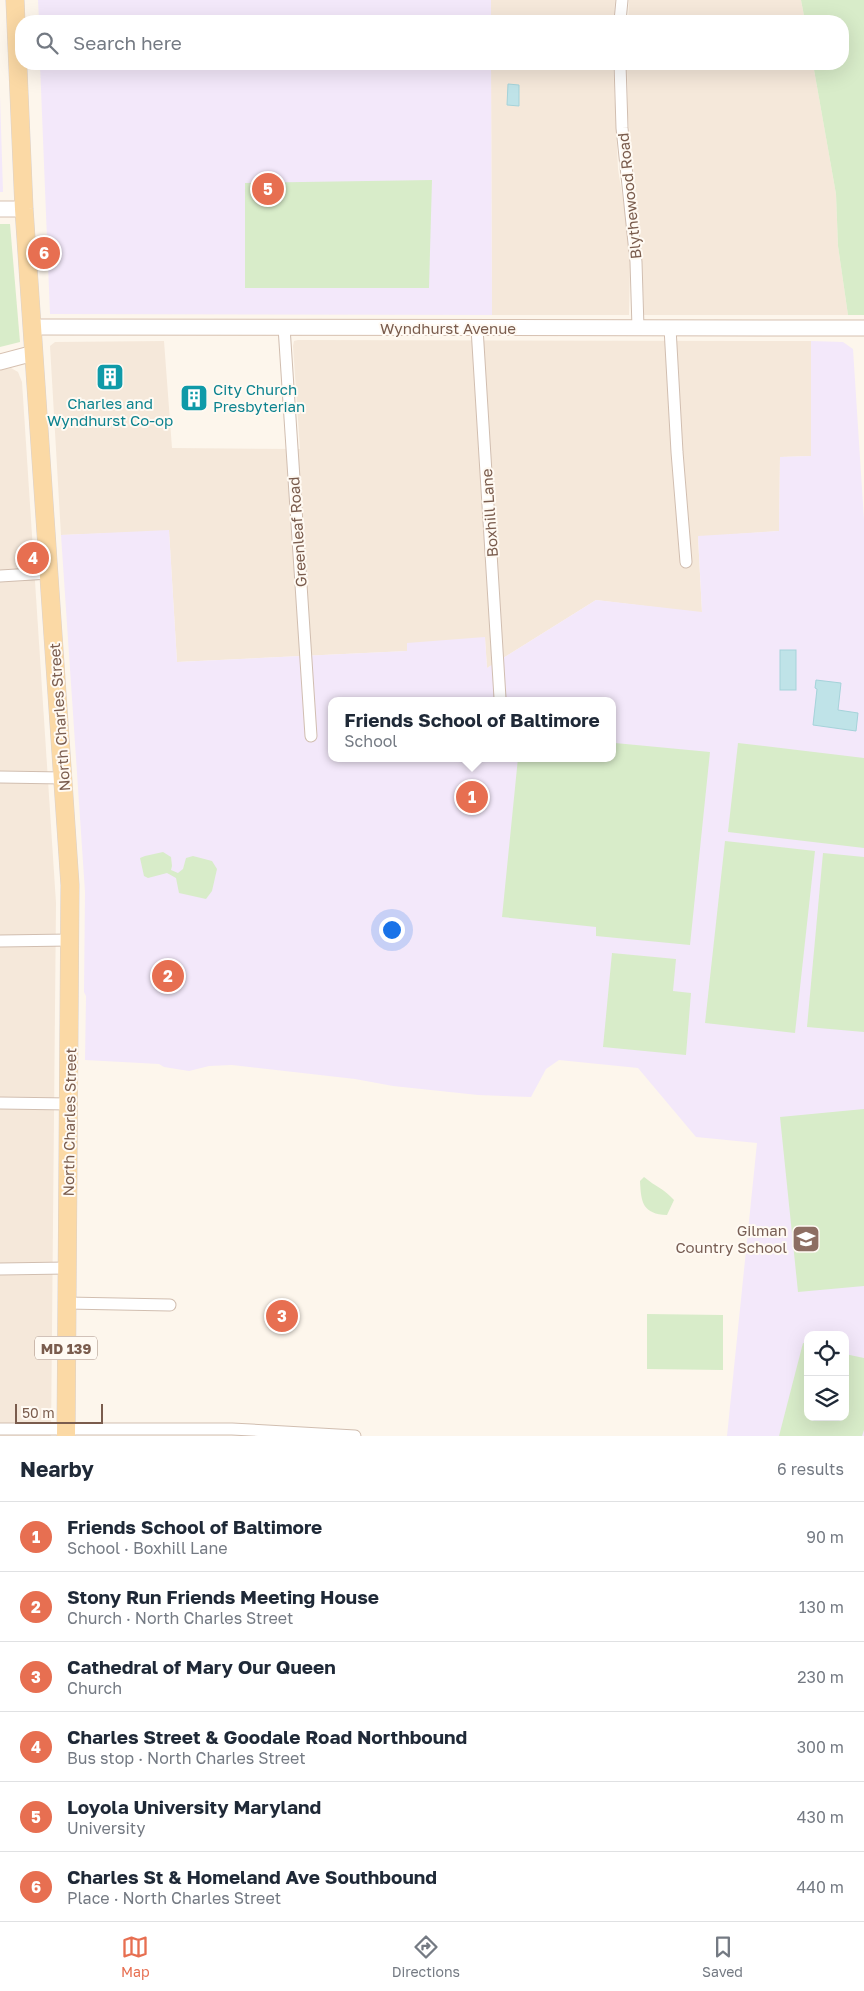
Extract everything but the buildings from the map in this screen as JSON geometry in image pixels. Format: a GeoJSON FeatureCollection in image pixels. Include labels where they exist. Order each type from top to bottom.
{"type":"FeatureCollection","features":[{"type":"Feature","properties":{"kind":"main road","name":"North Charles Street"},"geometry":{"type":"LineString","coordinates":[[15,0],[16,15]]}},
{"type":"Feature","properties":{"kind":"main road","name":"North Charles Street"},"geometry":{"type":"LineString","coordinates":[[18,70],[24,209],[70,885],[66,1432]]}},
{"type":"Feature","properties":{"kind":"street"},"geometry":{"type":"LineString","coordinates":[[621,15],[622,0]]}},
{"type":"Feature","properties":{"kind":"street","name":"Blythewood Road"},"geometry":{"type":"LineString","coordinates":[[620,70],[625,164],[636,262],[638,328]]}},
{"type":"Feature","properties":{"kind":"street"},"geometry":{"type":"LineString","coordinates":[[0,208],[24,209]]}},
{"type":"Feature","properties":{"kind":"street","name":"Wyndhurst Avenue"},"geometry":{"type":"LineString","coordinates":[[32,327],[864,328]]}},
{"type":"Feature","properties":{"kind":"street","name":"Greenleaf Road"},"geometry":{"type":"LineString","coordinates":[[284,327],[311,736]]}},
{"type":"Feature","properties":{"kind":"street","name":"Boxhill Lane"},"geometry":{"type":"LineString","coordinates":[[477,328],[500,697]]}},
{"type":"Feature","properties":{"kind":"street"},"geometry":{"type":"LineString","coordinates":[[670,328],[686,562]]}},
{"type":"Feature","properties":{"kind":"street"},"geometry":{"type":"LineString","coordinates":[[864,328],[864,334]]}},
{"type":"Feature","properties":{"kind":"street"},"geometry":{"type":"LineString","coordinates":[[0,362],[34,353]]}},
{"type":"Feature","properties":{"kind":"street"},"geometry":{"type":"LineString","coordinates":[[0,576],[49,573]]}},
{"type":"Feature","properties":{"kind":"street"},"geometry":{"type":"LineString","coordinates":[[0,777],[63,778]]}},
{"type":"Feature","properties":{"kind":"street"},"geometry":{"type":"LineString","coordinates":[[0,941],[70,940]]}},
{"type":"Feature","properties":{"kind":"street"},"geometry":{"type":"LineString","coordinates":[[0,1103],[69,1104]]}},
{"type":"Feature","properties":{"kind":"street"},"geometry":{"type":"LineString","coordinates":[[0,1269],[67,1268]]}},
{"type":"Feature","properties":{"kind":"street"},"geometry":{"type":"LineString","coordinates":[[67,1303],[170,1305]]}},
{"type":"Feature","properties":{"kind":"street"},"geometry":{"type":"LineString","coordinates":[[0,1429],[66,1432],[232,1430],[355,1436]]}},
{"type":"Feature","properties":{"kind":"shaded area"},"geometry":{"type":"Polygon","coordinates":[[[38,0],[491,0],[491,15],[39,15],[38,0]]]}},
{"type":"Feature","properties":{"kind":"shaded area"},"geometry":{"type":"Polygon","coordinates":[[[491,0],[615,0],[614,15],[491,15],[491,0]]]}},
{"type":"Feature","properties":{"kind":"shaded area"},"geometry":{"type":"Polygon","coordinates":[[[629,0],[801,0],[804,15],[628,15],[629,0]]]}},
{"type":"Feature","properties":{"kind":"shaded area"},"geometry":{"type":"Polygon","coordinates":[[[40,70],[491,70],[492,315],[50,314],[40,70]]]}},
{"type":"Feature","properties":{"kind":"shaded area"},"geometry":{"type":"Polygon","coordinates":[[[491,70],[613,70],[618,169],[627,225],[630,265],[629,315],[492,315],[491,70]]]}},
{"type":"Feature","properties":{"kind":"shaded area"},"geometry":{"type":"Polygon","coordinates":[[[627,70],[814,70],[836,194],[838,246],[848,315],[644,315],[642,258],[628,117],[627,70]]]}},
{"type":"Feature","properties":{"kind":"shaded area"},"geometry":{"type":"Polygon","coordinates":[[[0,95],[3,192],[0,192],[0,95]]]}},
{"type":"Feature","properties":{"kind":"shaded area"},"geometry":{"type":"Polygon","coordinates":[[[164,341],[172,448],[300,449],[293,346],[294,341],[811,341],[811,456],[780,457],[779,531],[698,537],[702,613],[596,600],[487,668],[485,638],[407,644],[407,651],[177,662],[169,531],[61,535],[50,346],[55,342],[164,341]]]}},
{"type":"Feature","properties":{"kind":"shaded area"},"geometry":{"type":"Polygon","coordinates":[[[811,341],[843,342],[853,349],[864,520],[864,1436],[727,1436],[757,1143],[696,1137],[638,1068],[559,1060],[546,1069],[531,1097],[478,1095],[393,1086],[355,1079],[232,1065],[209,1066],[189,1071],[164,1067],[159,1064],[85,1060],[85,892],[61,535],[169,530],[177,662],[407,651],[407,643],[485,637],[487,668],[596,600],[702,612],[698,536],[779,531],[780,457],[811,456],[811,341]]]}},
{"type":"Feature","properties":{"kind":"shaded area"},"geometry":{"type":"Polygon","coordinates":[[[11,368],[18,372],[22,382],[56,903],[51,1436],[0,1436],[0,370],[11,368]]]}},
{"type":"Feature","properties":{"kind":"green space"},"geometry":{"type":"Polygon","coordinates":[[[801,0],[864,0],[864,315],[848,315],[838,246],[836,194],[814,70],[849,70],[849,15],[804,15],[801,0]]]}},
{"type":"Feature","properties":{"kind":"green space"},"geometry":{"type":"Polygon","coordinates":[[[432,180],[429,288],[245,288],[245,183],[432,180]]]}},
{"type":"Feature","properties":{"kind":"green space"},"geometry":{"type":"Polygon","coordinates":[[[0,224],[10,224],[20,342],[0,347],[0,224]]]}},
{"type":"Feature","properties":{"kind":"green space"},"geometry":{"type":"Polygon","coordinates":[[[616,743],[710,752],[690,945],[596,936],[596,927],[502,917],[518,762],[616,762],[616,743]]]}},
{"type":"Feature","properties":{"kind":"green space"},"geometry":{"type":"Polygon","coordinates":[[[738,743],[864,758],[864,848],[728,832],[738,743]]]}},
{"type":"Feature","properties":{"kind":"green space"},"geometry":{"type":"Polygon","coordinates":[[[725,841],[815,851],[795,1033],[705,1023],[725,841]]]}},
{"type":"Feature","properties":{"kind":"green space"},"geometry":{"type":"Polygon","coordinates":[[[163,852],[171,857],[171,870],[178,873],[183,869],[186,858],[193,856],[212,861],[217,869],[212,891],[206,899],[179,893],[176,878],[167,873],[148,878],[144,876],[140,858],[163,852]]]}},
{"type":"Feature","properties":{"kind":"green space"},"geometry":{"type":"Polygon","coordinates":[[[823,853],[864,857],[864,1032],[807,1027],[823,853]]]}},
{"type":"Feature","properties":{"kind":"green space"},"geometry":{"type":"Polygon","coordinates":[[[612,953],[676,959],[673,991],[691,993],[686,1055],[603,1047],[612,953]]]}},
{"type":"Feature","properties":{"kind":"green space"},"geometry":{"type":"Polygon","coordinates":[[[864,1109],[864,1286],[798,1292],[780,1117],[864,1109]]]}},
{"type":"Feature","properties":{"kind":"green space"},"geometry":{"type":"Polygon","coordinates":[[[644,1177],[674,1200],[667,1215],[648,1210],[645,1206],[641,1195],[640,1181],[644,1177]]]}},
{"type":"Feature","properties":{"kind":"green space"},"geometry":{"type":"Polygon","coordinates":[[[647,1314],[723,1315],[723,1370],[647,1369],[647,1314]]]}},
{"type":"Feature","properties":{"kind":"green space"},"geometry":{"type":"Polygon","coordinates":[[[803,1343],[804,1421],[849,1421],[849,1355],[864,1358],[864,1430],[862,1436],[779,1436],[803,1343]]]}},
{"type":"Feature","properties":{"kind":"water"},"geometry":{"type":"Polygon","coordinates":[[[508,84],[519,85],[519,106],[507,105],[508,84]]]}},
{"type":"Feature","properties":{"kind":"water"},"geometry":{"type":"Polygon","coordinates":[[[780,650],[796,650],[796,690],[780,690],[780,650]]]}},
{"type":"Feature","properties":{"kind":"water"},"geometry":{"type":"Polygon","coordinates":[[[816,680],[841,683],[838,710],[858,713],[856,731],[813,725],[817,689],[815,688],[816,680]]]}},
{"type":"Feature","properties":{"kind":"place","name":"Loyola University Maryland"},"geometry":{"type":"Point","coordinates":[268,189]}},
{"type":"Feature","properties":{"kind":"place","name":"Charles St & Homeland Ave Southbound"},"geometry":{"type":"Point","coordinates":[44,253]}},
{"type":"Feature","properties":{"kind":"place","name":"Charles and Wyndhurst Co-op"},"geometry":{"type":"Point","coordinates":[110,377]}},
{"type":"Feature","properties":{"kind":"place","name":"City Church Presbyterian"},"geometry":{"type":"Point","coordinates":[194,398]}},
{"type":"Feature","properties":{"kind":"place","name":"Charles Street & Goodale Road Northbound"},"geometry":{"type":"Point","coordinates":[33,558]}},
{"type":"Feature","properties":{"kind":"place","name":"Friends School of Baltimore"},"geometry":{"type":"Point","coordinates":[472,797]}},
{"type":"Feature","properties":{"kind":"place","name":"Stony Run Friends Meeting House"},"geometry":{"type":"Point","coordinates":[168,976]}},
{"type":"Feature","properties":{"kind":"place","name":"Gilman Country School"},"geometry":{"type":"Point","coordinates":[806,1239]}},
{"type":"Feature","properties":{"kind":"place","name":"Cathedral of Mary Our Queen"},"geometry":{"type":"Point","coordinates":[282,1316]}}]}
